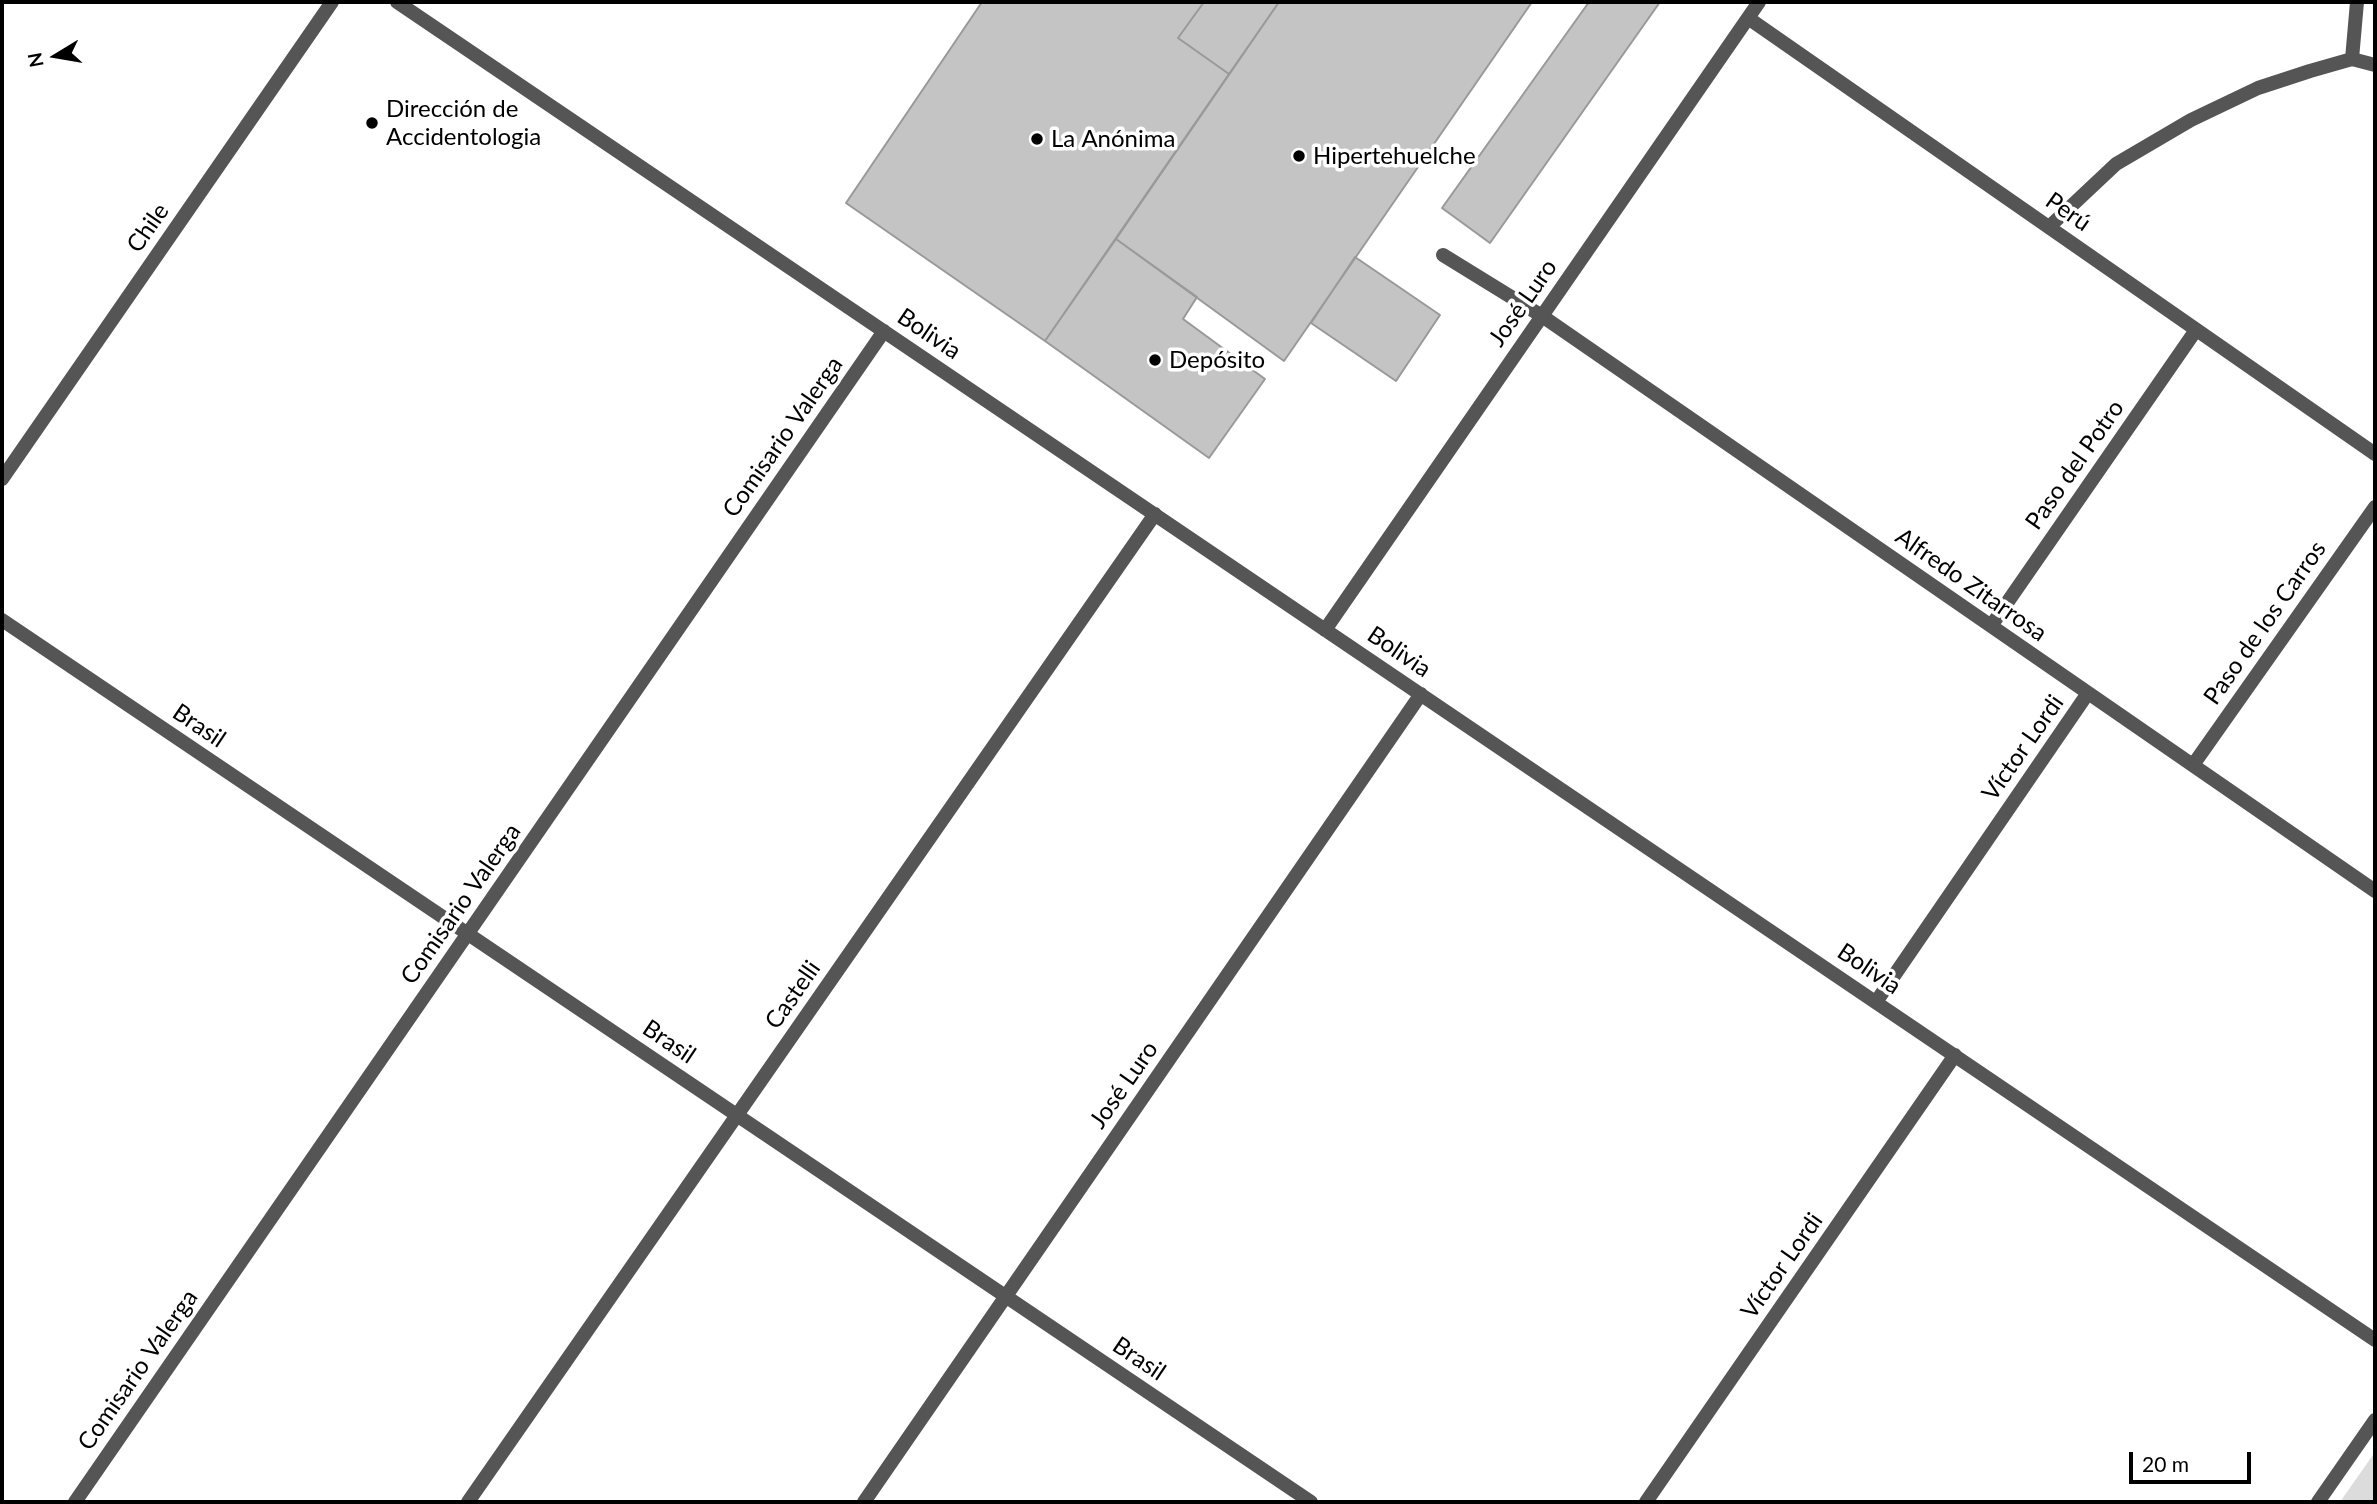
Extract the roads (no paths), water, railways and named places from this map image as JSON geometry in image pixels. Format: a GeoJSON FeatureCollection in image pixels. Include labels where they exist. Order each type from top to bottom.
{"type":"FeatureCollection","features":[{"type":"Feature","properties":{"kind":"street","name":"Chile"},"geometry":{"type":"LineString","coordinates":[[2,479],[332,2]]}},
{"type":"Feature","properties":{"kind":"street","name":"Bolivia"},"geometry":{"type":"LineString","coordinates":[[397,2],[2375,1340]]}},
{"type":"Feature","properties":{"kind":"street"},"geometry":{"type":"LineString","coordinates":[[1748,2],[1748,18]]}},
{"type":"Feature","properties":{"kind":"street","name":"José Luro"},"geometry":{"type":"LineString","coordinates":[[1325,629],[1759,2]]}},
{"type":"Feature","properties":{"kind":"street"},"geometry":{"type":"LineString","coordinates":[[2352,60],[2357,2]]}},
{"type":"Feature","properties":{"kind":"street","name":"Perú"},"geometry":{"type":"LineString","coordinates":[[1748,18],[2375,454]]}},
{"type":"Feature","properties":{"kind":"street"},"geometry":{"type":"LineString","coordinates":[[2049,227],[2116,164],[2191,120],[2258,88],[2352,60],[2375,65]]}},
{"type":"Feature","properties":{"kind":"street","name":"Alfredo Zitarrosa"},"geometry":{"type":"LineString","coordinates":[[1443,255],[1542,316],[2375,891]]}},
{"type":"Feature","properties":{"kind":"street","name":"Paso del Potro"},"geometry":{"type":"LineString","coordinates":[[1991,626],[2196,330]]}},
{"type":"Feature","properties":{"kind":"street","name":"Comisario Valerga"},"geometry":{"type":"LineString","coordinates":[[75,1502],[884,331]]}},
{"type":"Feature","properties":{"kind":"street","name":"Paso de los Carros"},"geometry":{"type":"LineString","coordinates":[[2193,765],[2375,507]]}},
{"type":"Feature","properties":{"kind":"street","name":"Castelli"},"geometry":{"type":"LineString","coordinates":[[468,1502],[1155,514]]}},
{"type":"Feature","properties":{"kind":"street","name":"Brasil"},"geometry":{"type":"LineString","coordinates":[[2,620],[1311,1502]]}},
{"type":"Feature","properties":{"kind":"street","name":"Víctor Lordi"},"geometry":{"type":"LineString","coordinates":[[1876,1002],[2088,693]]}},
{"type":"Feature","properties":{"kind":"street","name":"José Luro"},"geometry":{"type":"LineString","coordinates":[[864,1502],[1422,694]]}},
{"type":"Feature","properties":{"kind":"street","name":"Víctor Lordi"},"geometry":{"type":"LineString","coordinates":[[1646,1502],[1955,1055]]}},
{"type":"Feature","properties":{"kind":"street"},"geometry":{"type":"LineString","coordinates":[[2318,1502],[2375,1420]]}},
{"type":"Feature","properties":{"kind":"place","name":"Dirección de Accidentologia"},"geometry":{"type":"Point","coordinates":[372,123]}},
{"type":"Feature","properties":{"kind":"place","name":"La Anónima"},"geometry":{"type":"Point","coordinates":[1037,139]}},
{"type":"Feature","properties":{"kind":"place","name":"Hipertehuelche"},"geometry":{"type":"Point","coordinates":[1299,156]}},
{"type":"Feature","properties":{"kind":"place","name":"Depósito"},"geometry":{"type":"Point","coordinates":[1155,360]}}]}
